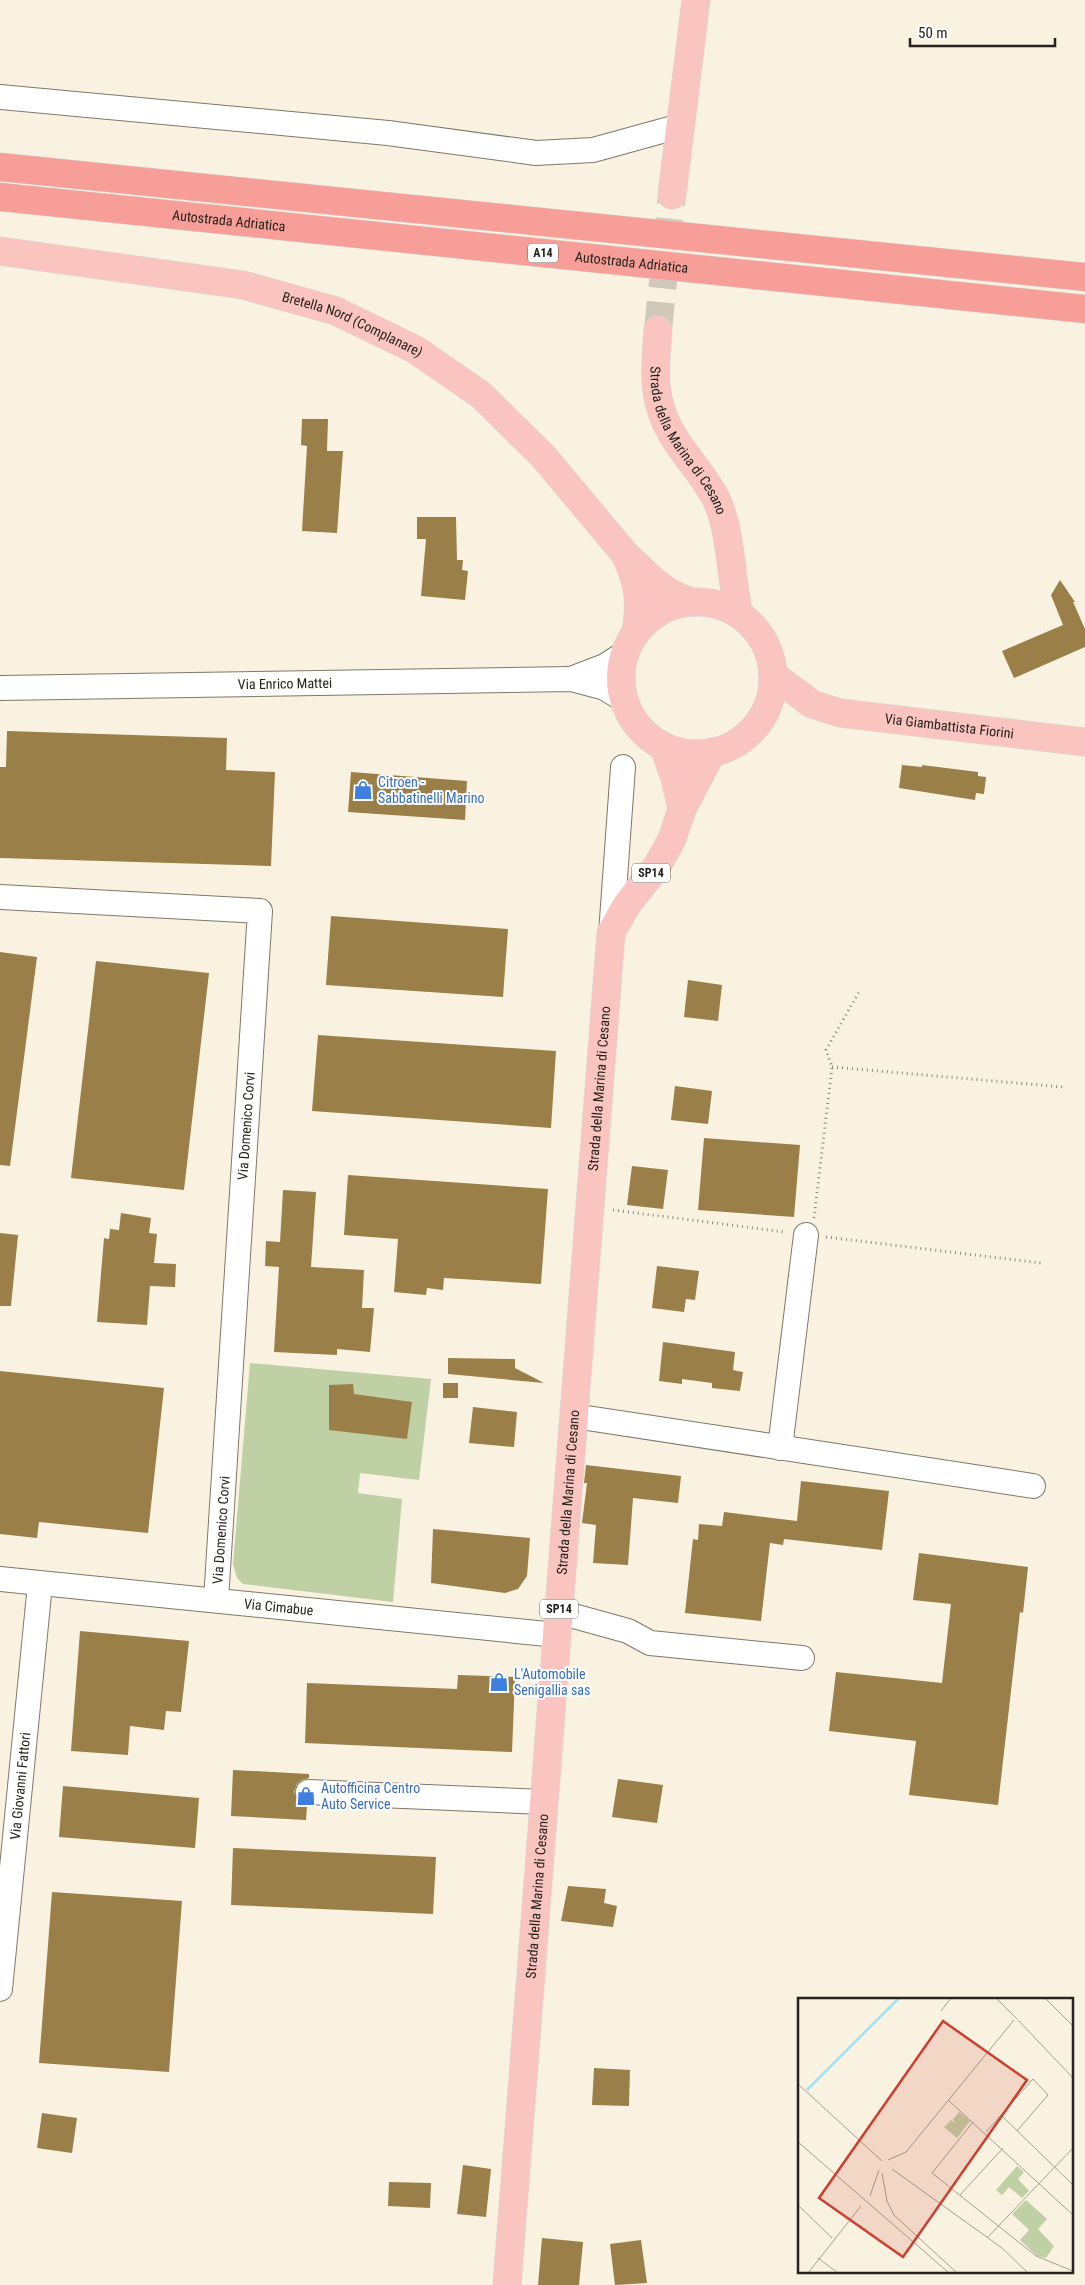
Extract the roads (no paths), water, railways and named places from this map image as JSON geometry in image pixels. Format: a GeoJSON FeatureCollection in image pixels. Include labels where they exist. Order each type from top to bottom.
{"type":"FeatureCollection","features":[{"type":"Feature","properties":{"kind":"highway","name":"A14"},"geometry":{"type":"LineString","coordinates":[[0,167],[1085,277]]}},
{"type":"Feature","properties":{"kind":"highway","name":"Autostrada Adriatica"},"geometry":{"type":"LineString","coordinates":[[0,197],[1085,309]]}},
{"type":"Feature","properties":{"kind":"main road"},"geometry":{"type":"LineString","coordinates":[[672,195],[696,0]]}},
{"type":"Feature","properties":{"kind":"main road","name":"Bretella Nord (Complanare)"},"geometry":{"type":"LineString","coordinates":[[0,251],[243,285],[336,311],[377,330],[416,350],[481,395],[543,456],[625,554],[670,592],[698,602]]}},
{"type":"Feature","properties":{"kind":"main road","name":"Strada della Marina di Cesano"},"geometry":{"type":"LineString","coordinates":[[658,330],[654,379],[659,406],[672,435],[701,474],[717,501],[725,525],[739,614]]}},
{"type":"Feature","properties":{"kind":"main road","name":"Strada della Marina di Cesano"},"geometry":{"type":"LineString","coordinates":[[698,602],[720,575],[728,550]]}},
{"type":"Feature","properties":{"kind":"main road","name":"Bretella Nord (Complanare)"},"geometry":{"type":"LineString","coordinates":[[625,554],[637,582],[640,606],[630,642]]}},
{"type":"Feature","properties":{"kind":"main road"},"geometry":{"type":"LineString","coordinates":[[698,602],[723,606],[739,614],[753,625],[763,640],[770,657],[773,675],[771,695],[764,714],[751,732],[733,745],[712,752],[688,754],[664,747],[646,735],[637,724],[624,700],[621,684],[630,642],[651,617],[669,606],[698,602]]}},
{"type":"Feature","properties":{"kind":"main road","name":"Via Giambattista Fiorini"},"geometry":{"type":"LineString","coordinates":[[773,675],[812,704]]}},
{"type":"Feature","properties":{"kind":"main road","name":"Via Giambattista Fiorini"},"geometry":{"type":"LineString","coordinates":[[764,714],[793,703],[812,704],[840,713],[1085,742]]}},
{"type":"Feature","properties":{"kind":"main road"},"geometry":{"type":"LineString","coordinates":[[664,747],[675,778],[682,809]]}},
{"type":"Feature","properties":{"kind":"main road","name":"Strada della Marina di Cesano"},"geometry":{"type":"LineString","coordinates":[[507,2285],[611,933],[626,906],[656,866],[672,839],[682,809],[712,752]]}},
{"type":"Feature","properties":{"kind":"street"},"geometry":{"type":"LineString","coordinates":[[0,97],[388,133],[536,152],[592,150],[680,126]]}},
{"type":"Feature","properties":{"kind":"street","name":"Via Enrico Mattei"},"geometry":{"type":"LineString","coordinates":[[571,679],[605,666],[630,642]]}},
{"type":"Feature","properties":{"kind":"street","name":"Via Enrico Mattei"},"geometry":{"type":"LineString","coordinates":[[0,688],[571,679],[605,688],[624,700]]}},
{"type":"Feature","properties":{"kind":"street"},"geometry":{"type":"LineString","coordinates":[[611,933],[622,766]]}},
{"type":"Feature","properties":{"kind":"street","name":"Via Domenico Corvi"},"geometry":{"type":"LineString","coordinates":[[0,897],[260,911],[216,1600]]}},
{"type":"Feature","properties":{"kind":"street"},"geometry":{"type":"LineString","coordinates":[[780,1448],[810,1230]]}},
{"type":"Feature","properties":{"kind":"street"},"geometry":{"type":"LineString","coordinates":[[574,1416],[1033,1486]]}},
{"type":"Feature","properties":{"kind":"street","name":"Via Cimabue"},"geometry":{"type":"LineString","coordinates":[[0,1579],[216,1600],[558,1624],[628,1632],[650,1643],[802,1658]]}},
{"type":"Feature","properties":{"kind":"street","name":"Via Giovanni Fattori"},"geometry":{"type":"LineString","coordinates":[[0,1989],[8,1824],[40,1584]]}},
{"type":"Feature","properties":{"kind":"street"},"geometry":{"type":"LineString","coordinates":[[308,1792],[544,1802]]}},
{"type":"Feature","properties":{"kind":"tunnel"},"geometry":{"type":"LineString","coordinates":[[658,330],[672,195]]}},
{"type":"Feature","properties":{"kind":"place","name":"Citroen - Sabbatinelli Marino"},"geometry":{"type":"Point","coordinates":[363,790]}},
{"type":"Feature","properties":{"kind":"place","name":"L'Automobile Senigallia sas"},"geometry":{"type":"Point","coordinates":[499,1682]}},
{"type":"Feature","properties":{"kind":"place","name":"Autofficina Centro Auto Service"},"geometry":{"type":"Point","coordinates":[306,1796]}}]}
